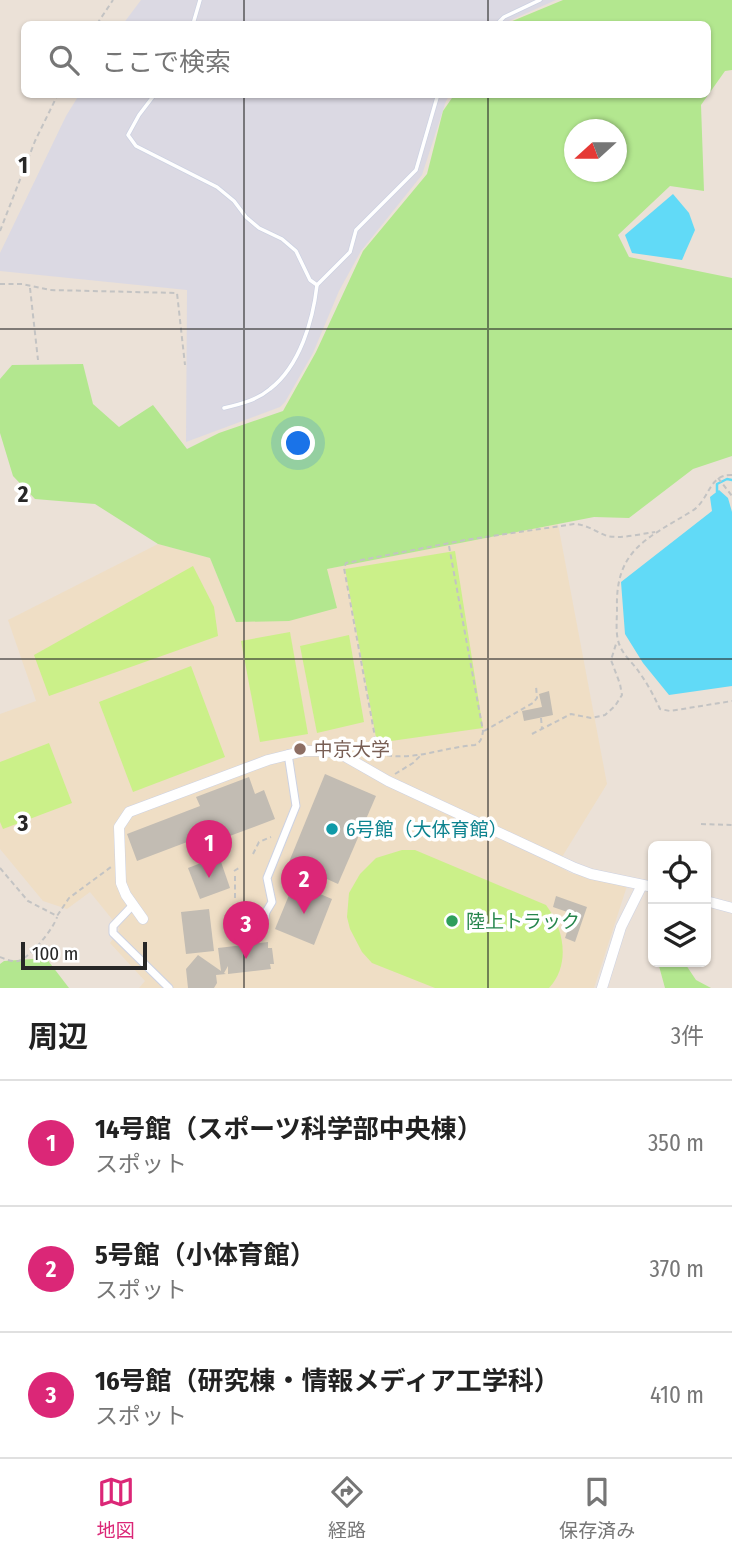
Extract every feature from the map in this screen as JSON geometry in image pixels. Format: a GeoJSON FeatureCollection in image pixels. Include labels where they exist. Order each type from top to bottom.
{"type":"FeatureCollection","features":[{"type":"Feature","properties":{"kind":"street"},"geometry":{"type":"LineString","coordinates":[[143,919],[121,883],[119,827],[130,812],[288,754],[323,751],[339,753],[388,781],[575,868],[648,886],[621,927],[602,988]]}},
{"type":"Feature","properties":{"kind":"street"},"geometry":{"type":"LineString","coordinates":[[264,928],[266,912],[272,902],[267,878],[296,806],[288,754]]}},
{"type":"Feature","properties":{"kind":"street"},"geometry":{"type":"LineString","coordinates":[[711,902],[732,908]]}},
{"type":"Feature","properties":{"kind":"street"},"geometry":{"type":"LineString","coordinates":[[133,905],[113,926],[113,933],[169,988]]}},
{"type":"Feature","properties":{"kind":"lane"},"geometry":{"type":"LineString","coordinates":[[195,21],[200,0]]}},
{"type":"Feature","properties":{"kind":"lane"},"geometry":{"type":"LineString","coordinates":[[500,21],[540,0]]}},
{"type":"Feature","properties":{"kind":"lane"},"geometry":{"type":"LineString","coordinates":[[152,98],[128,135],[136,146],[217,187],[259,228],[282,239],[296,251],[310,280],[317,285]]}},
{"type":"Feature","properties":{"kind":"lane"},"geometry":{"type":"LineString","coordinates":[[224,408],[247,402],[280,381],[313,316],[317,285],[350,252],[356,230],[416,170],[437,98]]}},
{"type":"Feature","properties":{"kind":"path"},"geometry":{"type":"LineString","coordinates":[[99,21],[113,0]]}},
{"type":"Feature","properties":{"kind":"path"},"geometry":{"type":"LineString","coordinates":[[0,231],[34,141],[56,98]]}},
{"type":"Feature","properties":{"kind":"path"},"geometry":{"type":"LineString","coordinates":[[0,284],[14,283],[79,291],[177,293],[185,365]]}},
{"type":"Feature","properties":{"kind":"path"},"geometry":{"type":"LineString","coordinates":[[29,286],[38,360]]}},
{"type":"Feature","properties":{"kind":"path"},"geometry":{"type":"LineString","coordinates":[[532,734],[571,714],[598,718],[615,706],[622,690],[611,657],[618,642],[616,588],[623,565],[655,532],[695,509],[704,500],[713,480],[732,475]]}},
{"type":"Feature","properties":{"kind":"path"},"geometry":{"type":"LineString","coordinates":[[718,477],[732,496]]}},
{"type":"Feature","properties":{"kind":"path"},"geometry":{"type":"LineString","coordinates":[[449,547],[483,732],[479,743],[475,745],[422,754],[386,755],[378,752],[377,748],[344,568],[346,563],[465,540],[574,524],[581,524],[608,536],[655,532]]}},
{"type":"Feature","properties":{"kind":"path"},"geometry":{"type":"LineString","coordinates":[[618,642],[663,711],[732,701]]}},
{"type":"Feature","properties":{"kind":"path"},"geometry":{"type":"LineString","coordinates":[[483,732],[533,703],[537,698],[536,686]]}},
{"type":"Feature","properties":{"kind":"path"},"geometry":{"type":"LineString","coordinates":[[541,718],[542,730]]}},
{"type":"Feature","properties":{"kind":"path"},"geometry":{"type":"LineString","coordinates":[[388,781],[393,775],[413,764],[422,754]]}},
{"type":"Feature","properties":{"kind":"path"},"geometry":{"type":"LineString","coordinates":[[701,824],[732,825]]}},
{"type":"Feature","properties":{"kind":"path"},"geometry":{"type":"LineString","coordinates":[[253,854],[259,842],[271,837]]}},
{"type":"Feature","properties":{"kind":"path"},"geometry":{"type":"LineString","coordinates":[[0,957],[16,961],[22,959],[48,933],[69,898],[121,862]]}},
{"type":"Feature","properties":{"kind":"path"},"geometry":{"type":"LineString","coordinates":[[0,868],[28,901],[57,916]]}},
{"type":"Feature","properties":{"kind":"path"},"geometry":{"type":"LineString","coordinates":[[234,870],[239,868]]}},
{"type":"Feature","properties":{"kind":"path"},"geometry":{"type":"LineString","coordinates":[[235,876],[235,898]]}},
{"type":"Feature","properties":{"kind":"shaded area"},"geometry":{"type":"Polygon","coordinates":[[[141,0],[556,0],[509,21],[125,21],[141,0]]]}},
{"type":"Feature","properties":{"kind":"shaded area"},"geometry":{"type":"Polygon","coordinates":[[[77,98],[448,98],[422,175],[361,251],[339,291],[313,353],[285,402],[280,407],[186,442],[187,290],[0,271],[0,253],[77,98]]]}},
{"type":"Feature","properties":{"kind":"shaded area","name":"中京大学"},"geometry":{"type":"Polygon","coordinates":[[[558,524],[607,784],[557,865],[570,873],[627,886],[594,988],[139,988],[145,981],[110,943],[120,929],[90,892],[67,909],[43,901],[0,849],[0,714],[36,701],[8,620],[158,544],[210,558],[236,622],[327,569],[558,524]]]}},
{"type":"Feature","properties":{"kind":"green space"},"geometry":{"type":"Polygon","coordinates":[[[563,0],[732,0],[732,70],[725,71],[711,91],[711,21],[512,21],[563,0]]]}},
{"type":"Feature","properties":{"kind":"green space"},"geometry":{"type":"Polygon","coordinates":[[[452,98],[706,98],[701,105],[704,191],[670,186],[618,235],[629,257],[732,278],[732,456],[693,469],[629,518],[594,517],[327,569],[337,608],[289,621],[236,622],[210,558],[158,544],[95,504],[35,499],[13,476],[0,433],[0,379],[12,365],[83,364],[93,404],[119,427],[153,405],[187,449],[219,433],[283,411],[316,352],[363,251],[427,174],[443,111],[452,98]]]}},
{"type":"Feature","properties":{"kind":"green space"},"geometry":{"type":"Polygon","coordinates":[[[455,551],[483,728],[377,743],[345,569],[455,551]]]}},
{"type":"Feature","properties":{"kind":"green space"},"geometry":{"type":"Polygon","coordinates":[[[193,566],[214,607],[218,636],[49,696],[34,655],[193,566]]]}},
{"type":"Feature","properties":{"kind":"green space"},"geometry":{"type":"Polygon","coordinates":[[[290,632],[308,734],[260,742],[241,641],[290,632]]]}},
{"type":"Feature","properties":{"kind":"green space"},"geometry":{"type":"Polygon","coordinates":[[[349,635],[364,722],[317,733],[300,646],[349,635]]]}},
{"type":"Feature","properties":{"kind":"green space"},"geometry":{"type":"Polygon","coordinates":[[[191,666],[225,757],[133,792],[99,702],[191,666]]]}},
{"type":"Feature","properties":{"kind":"green space"},"geometry":{"type":"Polygon","coordinates":[[[49,743],[72,803],[3,829],[0,822],[0,762],[49,743]]]}},
{"type":"Feature","properties":{"kind":"green space","name":"陸上トラック"},"geometry":{"type":"Polygon","coordinates":[[[402,850],[415,850],[546,905],[561,935],[562,946],[560,968],[549,988],[435,988],[372,963],[362,952],[350,929],[347,917],[349,893],[360,874],[376,858],[402,850]]]}},
{"type":"Feature","properties":{"kind":"green space"},"geometry":{"type":"Polygon","coordinates":[[[46,958],[69,988],[0,988],[0,964],[4,961],[46,958]]]}},
{"type":"Feature","properties":{"kind":"green space"},"geometry":{"type":"Polygon","coordinates":[[[659,967],[687,967],[696,980],[711,988],[665,988],[659,967]]]}},
{"type":"Feature","properties":{"kind":"water"},"geometry":{"type":"Polygon","coordinates":[[[673,194],[689,213],[695,230],[682,260],[632,253],[625,235],[673,194]]]}},
{"type":"Feature","properties":{"kind":"water"},"geometry":{"type":"Polygon","coordinates":[[[719,490],[728,498],[732,512],[732,686],[669,695],[643,663],[625,634],[621,582],[712,511],[710,497],[719,490]]]}},
{"type":"Feature","properties":{"kind":"building"},"geometry":{"type":"Polygon","coordinates":[[[549,691],[553,715],[524,721],[522,711],[542,707],[539,694],[549,691]]]}},
{"type":"Feature","properties":{"kind":"building","name":"6号館（大体育館）"},"geometry":{"type":"Polygon","coordinates":[[[325,774],[376,796],[338,884],[289,862],[325,774]]]}},
{"type":"Feature","properties":{"kind":"building"},"geometry":{"type":"Polygon","coordinates":[[[249,777],[255,794],[264,790],[275,819],[227,837],[224,828],[137,861],[127,834],[200,806],[196,797],[249,777]]]}},
{"type":"Feature","properties":{"kind":"building"},"geometry":{"type":"Polygon","coordinates":[[[219,856],[230,888],[200,899],[188,868],[219,856]]]}},
{"type":"Feature","properties":{"kind":"building"},"geometry":{"type":"Polygon","coordinates":[[[294,883],[332,899],[314,945],[275,929],[294,883]]]}},
{"type":"Feature","properties":{"kind":"building"},"geometry":{"type":"Polygon","coordinates":[[[556,896],[587,907],[575,942],[565,938],[573,914],[553,907],[556,896]]]}},
{"type":"Feature","properties":{"kind":"building"},"geometry":{"type":"Polygon","coordinates":[[[209,909],[214,951],[186,954],[181,912],[209,909]]]}},
{"type":"Feature","properties":{"kind":"building"},"geometry":{"type":"Polygon","coordinates":[[[268,942],[268,948],[272,948],[274,964],[270,964],[271,969],[228,974],[228,966],[224,973],[226,974],[216,975],[217,983],[214,988],[188,988],[186,969],[198,955],[221,971],[218,948],[268,942]]]}},
{"type":"Feature","properties":{"kind":"waterway"},"geometry":{"type":"LineString","coordinates":[[717,492],[717,484],[727,479],[732,480]]}},
{"type":"Feature","properties":{"kind":"place","name":"中京大学"},"geometry":{"type":"Point","coordinates":[300,749]}},
{"type":"Feature","properties":{"kind":"place","name":"6号館（大体育館）"},"geometry":{"type":"Point","coordinates":[332,829]}},
{"type":"Feature","properties":{"kind":"place","name":"14号館（スポーツ科学部中央棟）"},"geometry":{"type":"Point","coordinates":[209,878]}},
{"type":"Feature","properties":{"kind":"place","name":"5号館（小体育館）"},"geometry":{"type":"Point","coordinates":[304,914]}},
{"type":"Feature","properties":{"kind":"place","name":"陸上トラック"},"geometry":{"type":"Point","coordinates":[452,921]}},
{"type":"Feature","properties":{"kind":"place","name":"16号館（研究棟・情報メディア工学科）"},"geometry":{"type":"Point","coordinates":[246,959]}}]}
